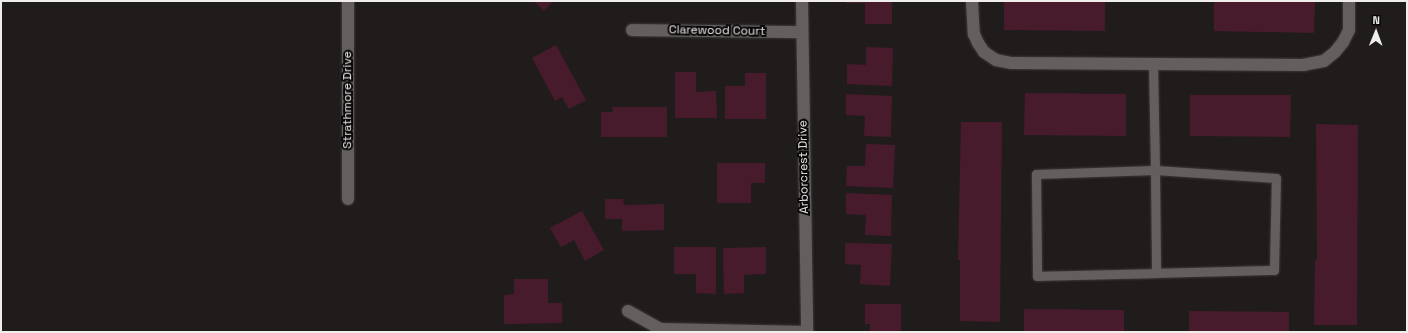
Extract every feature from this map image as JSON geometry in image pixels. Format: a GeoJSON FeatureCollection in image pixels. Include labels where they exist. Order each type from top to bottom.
{"type":"FeatureCollection","features":[{"type":"Feature","properties":{"kind":"street","name":"Strathmore Drive"},"geometry":{"type":"LineString","coordinates":[[348,1],[348,199]]}},
{"type":"Feature","properties":{"kind":"street","name":"Arborcrest Drive"},"geometry":{"type":"LineString","coordinates":[[802,1],[806,332]]}},
{"type":"Feature","properties":{"kind":"street"},"geometry":{"type":"LineString","coordinates":[[972,1],[974,34],[984,52],[996,60],[1012,63],[1303,65],[1324,61],[1344,42],[1349,30],[1349,1]]}},
{"type":"Feature","properties":{"kind":"street","name":"Clarewood Court"},"geometry":{"type":"LineString","coordinates":[[632,30],[802,32]]}},
{"type":"Feature","properties":{"kind":"street"},"geometry":{"type":"LineString","coordinates":[[628,311],[661,330],[806,332]]}},
{"type":"Feature","properties":{"kind":"lane"},"geometry":{"type":"LineString","coordinates":[[1154,64],[1156,272]]}},
{"type":"Feature","properties":{"kind":"lane"},"geometry":{"type":"LineString","coordinates":[[1155,170],[1276,178],[1274,270],[1156,272],[1037,276],[1036,174],[1155,170]]}},
{"type":"Feature","properties":{"kind":"building"},"geometry":{"type":"Polygon","coordinates":[[[534,1],[553,1],[544,11],[534,1]]]}},
{"type":"Feature","properties":{"kind":"building"},"geometry":{"type":"Polygon","coordinates":[[[846,1],[892,1],[892,24],[865,24],[865,3],[846,3],[846,1]]]}},
{"type":"Feature","properties":{"kind":"building"},"geometry":{"type":"Polygon","coordinates":[[[1004,1],[1105,1],[1105,31],[1004,30],[1004,1]]]}},
{"type":"Feature","properties":{"kind":"building"},"geometry":{"type":"Polygon","coordinates":[[[1214,1],[1315,1],[1314,33],[1214,31],[1214,1]]]}},
{"type":"Feature","properties":{"kind":"building"},"geometry":{"type":"Polygon","coordinates":[[[556,45],[586,100],[569,109],[562,97],[555,101],[532,58],[556,45]]]}},
{"type":"Feature","properties":{"kind":"building"},"geometry":{"type":"Polygon","coordinates":[[[866,47],[893,48],[892,86],[847,84],[847,64],[866,65],[866,47]]]}},
{"type":"Feature","properties":{"kind":"building"},"geometry":{"type":"Polygon","coordinates":[[[675,72],[696,72],[696,92],[716,91],[717,118],[675,118],[675,72]]]}},
{"type":"Feature","properties":{"kind":"building"},"geometry":{"type":"Polygon","coordinates":[[[745,73],[766,73],[766,119],[725,119],[725,86],[745,86],[745,73]]]}},
{"type":"Feature","properties":{"kind":"building"},"geometry":{"type":"Polygon","coordinates":[[[1025,93],[1126,94],[1126,136],[1024,135],[1025,93]]]}},
{"type":"Feature","properties":{"kind":"building"},"geometry":{"type":"Polygon","coordinates":[[[846,94],[892,96],[891,137],[864,136],[865,116],[846,115],[846,94]]]}},
{"type":"Feature","properties":{"kind":"building"},"geometry":{"type":"Polygon","coordinates":[[[1190,95],[1291,95],[1290,137],[1190,136],[1190,95]]]}},
{"type":"Feature","properties":{"kind":"building"},"geometry":{"type":"Polygon","coordinates":[[[612,107],[667,107],[667,137],[601,137],[601,112],[613,112],[612,107]]]}},
{"type":"Feature","properties":{"kind":"building"},"geometry":{"type":"Polygon","coordinates":[[[961,122],[1002,122],[1000,322],[960,321],[960,260],[958,260],[961,122]]]}},
{"type":"Feature","properties":{"kind":"building"},"geometry":{"type":"Polygon","coordinates":[[[1316,124],[1358,125],[1357,325],[1314,325],[1315,260],[1317,259],[1316,124]]]}},
{"type":"Feature","properties":{"kind":"building"},"geometry":{"type":"Polygon","coordinates":[[[866,144],[895,145],[893,188],[846,186],[847,166],[865,166],[866,144]]]}},
{"type":"Feature","properties":{"kind":"building"},"geometry":{"type":"Polygon","coordinates":[[[717,163],[765,163],[765,183],[751,183],[751,203],[717,203],[717,163]]]}},
{"type":"Feature","properties":{"kind":"building"},"geometry":{"type":"Polygon","coordinates":[[[846,193],[892,195],[891,236],[865,235],[866,215],[846,214],[846,193]]]}},
{"type":"Feature","properties":{"kind":"building"},"geometry":{"type":"Polygon","coordinates":[[[605,199],[623,199],[624,205],[664,204],[664,230],[622,231],[622,219],[605,219],[605,199]]]}},
{"type":"Feature","properties":{"kind":"building"},"geometry":{"type":"Polygon","coordinates":[[[582,211],[604,250],[585,261],[574,240],[561,247],[550,228],[582,211]]]}},
{"type":"Feature","properties":{"kind":"building"},"geometry":{"type":"Polygon","coordinates":[[[845,243],[892,244],[890,286],[860,284],[861,265],[845,264],[845,243]]]}},
{"type":"Feature","properties":{"kind":"building"},"geometry":{"type":"Polygon","coordinates":[[[674,247],[716,247],[716,294],[696,293],[696,274],[674,274],[674,247]]]}},
{"type":"Feature","properties":{"kind":"building"},"geometry":{"type":"Polygon","coordinates":[[[766,247],[766,274],[744,275],[744,293],[724,294],[723,248],[766,247]]]}},
{"type":"Feature","properties":{"kind":"building"},"geometry":{"type":"Polygon","coordinates":[[[514,279],[548,279],[548,303],[562,303],[562,323],[504,324],[504,295],[514,294],[514,279]]]}},
{"type":"Feature","properties":{"kind":"building"},"geometry":{"type":"Polygon","coordinates":[[[865,304],[901,304],[901,332],[870,332],[870,324],[865,324],[865,304]]]}},
{"type":"Feature","properties":{"kind":"building"},"geometry":{"type":"Polygon","coordinates":[[[1024,309],[1124,310],[1124,332],[1024,332],[1024,309]]]}},
{"type":"Feature","properties":{"kind":"building"},"geometry":{"type":"Polygon","coordinates":[[[1189,311],[1289,312],[1289,332],[1189,332],[1189,311]]]}}]}
